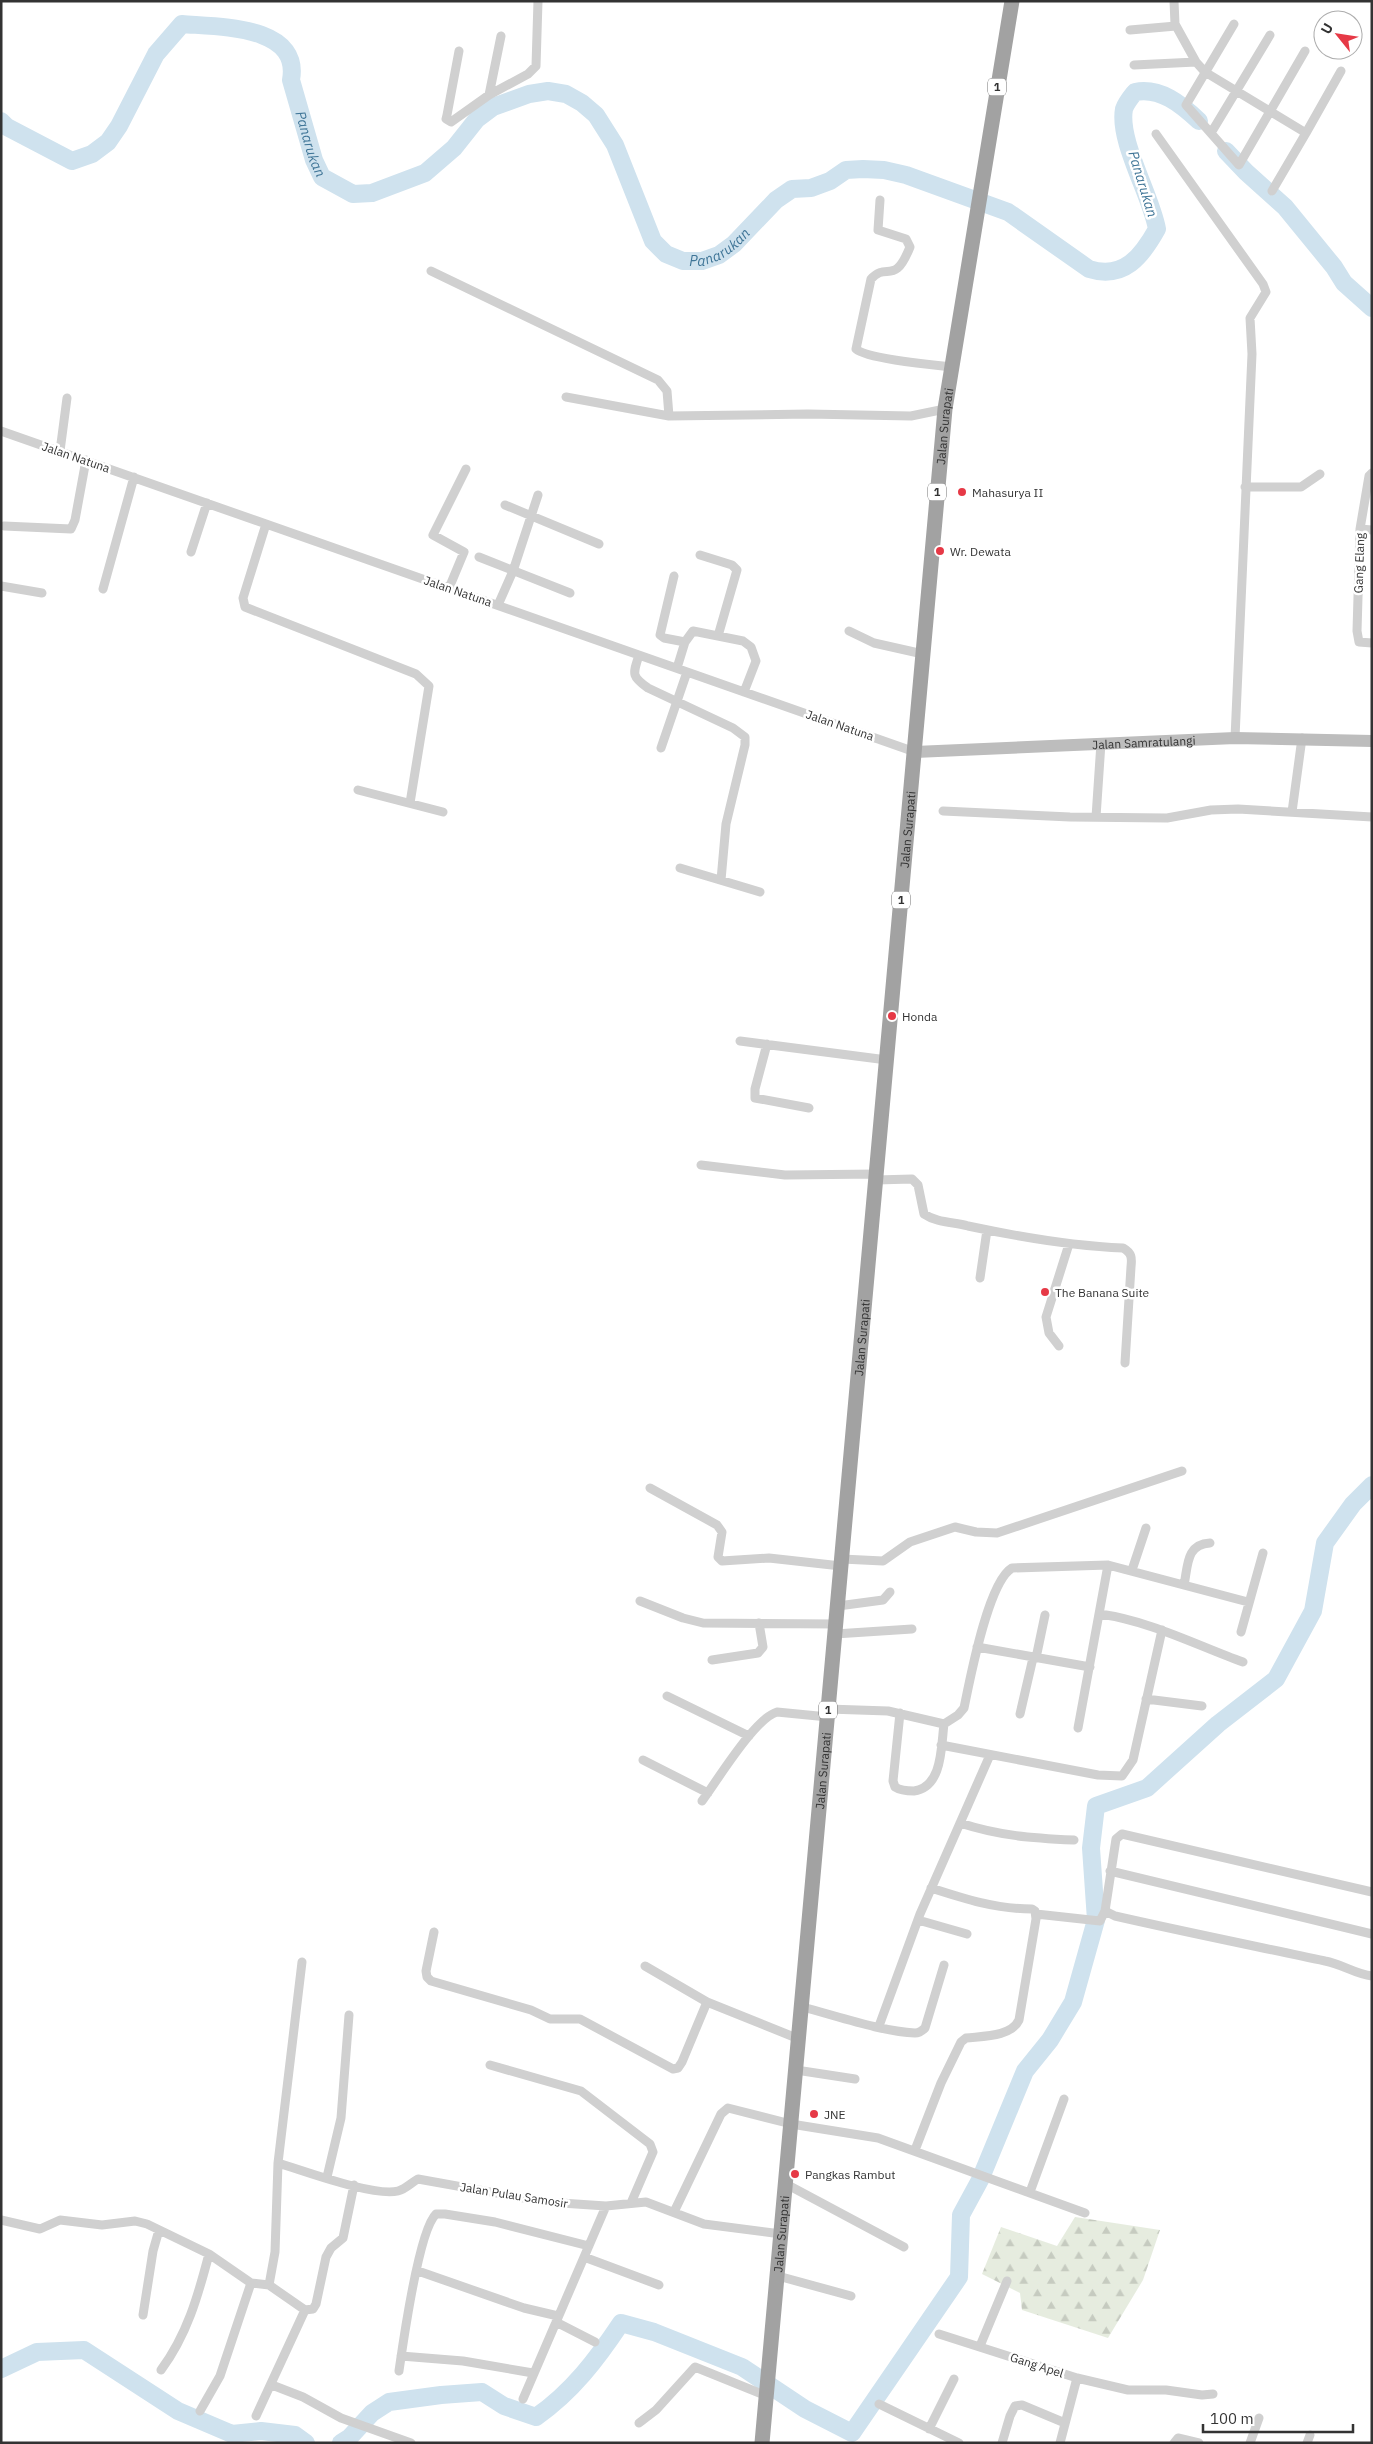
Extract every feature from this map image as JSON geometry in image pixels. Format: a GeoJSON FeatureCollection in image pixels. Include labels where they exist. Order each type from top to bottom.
{"type":"FeatureCollection","features":[{"type":"Feature","properties":{"kind":"highway","name":"Jalan Surapati"},"geometry":{"type":"LineString","coordinates":[[762,2443],[945,409],[1012,1]]}},
{"type":"Feature","properties":{"kind":"main road","name":"Jalan Samratulangi"},"geometry":{"type":"LineString","coordinates":[[915,752],[1235,738],[1302,738],[1372,742]]}},
{"type":"Feature","properties":{"kind":"street"},"geometry":{"type":"LineString","coordinates":[[459,52],[447,115],[448,121],[454,120],[489,95],[528,74],[536,66],[538,1]]}},
{"type":"Feature","properties":{"kind":"street"},"geometry":{"type":"LineString","coordinates":[[1174,1],[1173,12],[1176,26],[1196,62],[1205,72],[1306,133]]}},
{"type":"Feature","properties":{"kind":"street"},"geometry":{"type":"LineString","coordinates":[[1234,24],[1186,105],[1240,165],[1305,51]]}},
{"type":"Feature","properties":{"kind":"street"},"geometry":{"type":"LineString","coordinates":[[1130,30],[1176,26]]}},
{"type":"Feature","properties":{"kind":"street"},"geometry":{"type":"LineString","coordinates":[[1211,133],[1270,35]]}},
{"type":"Feature","properties":{"kind":"street"},"geometry":{"type":"LineString","coordinates":[[489,95],[501,36]]}},
{"type":"Feature","properties":{"kind":"street"},"geometry":{"type":"LineString","coordinates":[[1134,65],[1196,62]]}},
{"type":"Feature","properties":{"kind":"street"},"geometry":{"type":"LineString","coordinates":[[1272,191],[1341,71]]}},
{"type":"Feature","properties":{"kind":"street"},"geometry":{"type":"LineString","coordinates":[[1156,134],[1265,288],[1265,294],[1250,318],[1252,354],[1235,738]]}},
{"type":"Feature","properties":{"kind":"street"},"geometry":{"type":"LineString","coordinates":[[880,200],[878,230],[906,239],[910,248],[900,268],[894,272],[878,274],[871,279],[856,349],[862,353],[884,358],[952,368]]}},
{"type":"Feature","properties":{"kind":"street"},"geometry":{"type":"LineString","coordinates":[[431,271],[658,380],[667,391],[669,416]]}},
{"type":"Feature","properties":{"kind":"street"},"geometry":{"type":"LineString","coordinates":[[566,397],[669,416],[808,414],[911,416],[945,409]]}},
{"type":"Feature","properties":{"kind":"street"},"geometry":{"type":"LineString","coordinates":[[60,451],[67,398]]}},
{"type":"Feature","properties":{"kind":"street","name":"Jalan Natuna"},"geometry":{"type":"LineString","coordinates":[[1,431],[915,752]]}},
{"type":"Feature","properties":{"kind":"street"},"geometry":{"type":"LineString","coordinates":[[4,526],[71,529],[75,520],[86,460]]}},
{"type":"Feature","properties":{"kind":"street"},"geometry":{"type":"LineString","coordinates":[[449,588],[464,552],[433,535],[466,469]]}},
{"type":"Feature","properties":{"kind":"street","name":"Gang Elang"},"geometry":{"type":"LineString","coordinates":[[1372,473],[1369,476],[1360,529],[1357,638],[1360,642],[1372,644]]}},
{"type":"Feature","properties":{"kind":"street"},"geometry":{"type":"LineString","coordinates":[[1245,486],[1301,487],[1320,474]]}},
{"type":"Feature","properties":{"kind":"street"},"geometry":{"type":"LineString","coordinates":[[103,589],[134,477]]}},
{"type":"Feature","properties":{"kind":"street"},"geometry":{"type":"LineString","coordinates":[[498,605],[513,571],[538,495]]}},
{"type":"Feature","properties":{"kind":"street"},"geometry":{"type":"LineString","coordinates":[[191,552],[207,503]]}},
{"type":"Feature","properties":{"kind":"street"},"geometry":{"type":"LineString","coordinates":[[505,505],[599,544]]}},
{"type":"Feature","properties":{"kind":"street"},"geometry":{"type":"LineString","coordinates":[[266,524],[243,598],[245,607],[416,674],[429,686],[410,803]]}},
{"type":"Feature","properties":{"kind":"street"},"geometry":{"type":"LineString","coordinates":[[1360,529],[1372,530]]}},
{"type":"Feature","properties":{"kind":"street"},"geometry":{"type":"LineString","coordinates":[[700,555],[732,565],[736,570],[718,636]]}},
{"type":"Feature","properties":{"kind":"street"},"geometry":{"type":"LineString","coordinates":[[479,558],[570,593]]}},
{"type":"Feature","properties":{"kind":"street"},"geometry":{"type":"LineString","coordinates":[[674,576],[660,635],[664,638],[686,642]]}},
{"type":"Feature","properties":{"kind":"street"},"geometry":{"type":"LineString","coordinates":[[1,586],[42,593]]}},
{"type":"Feature","properties":{"kind":"street"},"geometry":{"type":"LineString","coordinates":[[677,668],[686,642],[693,631],[743,641],[754,654],[754,670],[744,692]]}},
{"type":"Feature","properties":{"kind":"street"},"geometry":{"type":"LineString","coordinates":[[849,631],[874,644],[923,654]]}},
{"type":"Feature","properties":{"kind":"street"},"geometry":{"type":"LineString","coordinates":[[638,655],[634,671],[636,680],[676,702],[741,732],[746,741],[726,824],[721,880]]}},
{"type":"Feature","properties":{"kind":"street"},"geometry":{"type":"LineString","coordinates":[[661,748],[688,672]]}},
{"type":"Feature","properties":{"kind":"street"},"geometry":{"type":"LineString","coordinates":[[1292,812],[1302,738]]}},
{"type":"Feature","properties":{"kind":"street"},"geometry":{"type":"LineString","coordinates":[[1096,817],[1101,743]]}},
{"type":"Feature","properties":{"kind":"street"},"geometry":{"type":"LineString","coordinates":[[358,790],[443,812]]}},
{"type":"Feature","properties":{"kind":"street"},"geometry":{"type":"LineString","coordinates":[[943,811],[1167,818],[1211,810],[1238,809],[1372,817]]}},
{"type":"Feature","properties":{"kind":"street"},"geometry":{"type":"LineString","coordinates":[[680,868],[760,892]]}},
{"type":"Feature","properties":{"kind":"street"},"geometry":{"type":"LineString","coordinates":[[740,1041],[887,1060]]}},
{"type":"Feature","properties":{"kind":"street"},"geometry":{"type":"LineString","coordinates":[[767,1044],[755,1089],[756,1098],[809,1108]]}},
{"type":"Feature","properties":{"kind":"street"},"geometry":{"type":"LineString","coordinates":[[701,1165],[785,1175],[912,1179],[918,1184],[922,1212],[927,1216],[1008,1236],[1069,1244],[1123,1248],[1132,1256],[1125,1363]]}},
{"type":"Feature","properties":{"kind":"street"},"geometry":{"type":"LineString","coordinates":[[980,1278],[987,1230]]}},
{"type":"Feature","properties":{"kind":"street"},"geometry":{"type":"LineString","coordinates":[[1058,1346],[1049,1333],[1046,1317],[1069,1244]]}},
{"type":"Feature","properties":{"kind":"street"},"geometry":{"type":"LineString","coordinates":[[650,1488],[717,1525],[722,1532],[718,1557],[722,1561],[769,1558],[842,1562],[883,1561],[910,1542],[955,1527],[976,1532],[997,1533],[1182,1471]]}},
{"type":"Feature","properties":{"kind":"street"},"geometry":{"type":"LineString","coordinates":[[1132,1570],[1146,1528]]}},
{"type":"Feature","properties":{"kind":"street"},"geometry":{"type":"LineString","coordinates":[[1184,1585],[1193,1549],[1197,1545],[1210,1543]]}},
{"type":"Feature","properties":{"kind":"street"},"geometry":{"type":"LineString","coordinates":[[1241,1632],[1263,1553]]}},
{"type":"Feature","properties":{"kind":"street"},"geometry":{"type":"LineString","coordinates":[[1078,1728],[1108,1565]]}},
{"type":"Feature","properties":{"kind":"street"},"geometry":{"type":"LineString","coordinates":[[702,1801],[750,1736],[766,1718],[777,1712],[900,1713],[944,1724],[958,1715],[964,1708],[977,1648],[995,1594],[1010,1568],[1108,1565],[1248,1602]]}},
{"type":"Feature","properties":{"kind":"street"},"geometry":{"type":"LineString","coordinates":[[838,1606],[883,1600],[890,1592]]}},
{"type":"Feature","properties":{"kind":"street"},"geometry":{"type":"LineString","coordinates":[[640,1601],[683,1618],[703,1623],[759,1623],[836,1629],[912,1629]]}},
{"type":"Feature","properties":{"kind":"street"},"geometry":{"type":"LineString","coordinates":[[1100,1614],[1124,1618],[1162,1630],[1243,1662]]}},
{"type":"Feature","properties":{"kind":"street"},"geometry":{"type":"LineString","coordinates":[[1020,1714],[1045,1615]]}},
{"type":"Feature","properties":{"kind":"street"},"geometry":{"type":"LineString","coordinates":[[712,1660],[758,1653],[763,1647],[759,1623]]}},
{"type":"Feature","properties":{"kind":"street"},"geometry":{"type":"LineString","coordinates":[[941,1745],[1098,1775],[1122,1776],[1132,1760],[1162,1630]]}},
{"type":"Feature","properties":{"kind":"street"},"geometry":{"type":"LineString","coordinates":[[977,1648],[1090,1667]]}},
{"type":"Feature","properties":{"kind":"street"},"geometry":{"type":"LineString","coordinates":[[667,1696],[750,1736]]}},
{"type":"Feature","properties":{"kind":"street"},"geometry":{"type":"LineString","coordinates":[[1146,1699],[1202,1706]]}},
{"type":"Feature","properties":{"kind":"street"},"geometry":{"type":"LineString","coordinates":[[900,1713],[893,1781],[895,1787],[904,1791],[915,1791],[929,1785],[937,1774],[944,1724]]}},
{"type":"Feature","properties":{"kind":"street"},"geometry":{"type":"LineString","coordinates":[[879,2026],[931,1888],[990,1755]]}},
{"type":"Feature","properties":{"kind":"street"},"geometry":{"type":"LineString","coordinates":[[643,1760],[708,1792]]}},
{"type":"Feature","properties":{"kind":"street"},"geometry":{"type":"LineString","coordinates":[[960,1823],[989,1833],[1074,1840]]}},
{"type":"Feature","properties":{"kind":"street"},"geometry":{"type":"LineString","coordinates":[[1036,1914],[1100,1920],[1105,1911],[1116,1839],[1122,1834],[1372,1892]]}},
{"type":"Feature","properties":{"kind":"street"},"geometry":{"type":"LineString","coordinates":[[1110,1872],[1372,1934]]}},
{"type":"Feature","properties":{"kind":"street"},"geometry":{"type":"LineString","coordinates":[[916,2150],[957,2046],[966,2038],[1006,2032],[1016,2026],[1030,1960],[1036,1914],[1032,1909],[977,1904],[931,1888]]}},
{"type":"Feature","properties":{"kind":"street"},"geometry":{"type":"LineString","coordinates":[[1105,1911],[1115,1916],[1334,1963],[1359,1974],[1372,1976]]}},
{"type":"Feature","properties":{"kind":"street"},"geometry":{"type":"LineString","coordinates":[[918,1920],[967,1934]]}},
{"type":"Feature","properties":{"kind":"street"},"geometry":{"type":"LineString","coordinates":[[434,1932],[426,1971],[427,1977],[431,1981],[531,2010],[550,2019],[580,2020],[673,2069],[678,2068],[682,2062],[707,2002]]}},
{"type":"Feature","properties":{"kind":"street"},"geometry":{"type":"LineString","coordinates":[[269,2285],[275,2252],[278,2163],[302,1962]]}},
{"type":"Feature","properties":{"kind":"street"},"geometry":{"type":"LineString","coordinates":[[802,2007],[915,2033],[924,2030],[944,1965]]}},
{"type":"Feature","properties":{"kind":"street"},"geometry":{"type":"LineString","coordinates":[[645,1966],[707,2002],[799,2039]]}},
{"type":"Feature","properties":{"kind":"street"},"geometry":{"type":"LineString","coordinates":[[327,2177],[341,2118],[349,2015]]}},
{"type":"Feature","properties":{"kind":"street"},"geometry":{"type":"LineString","coordinates":[[490,2064],[581,2091],[650,2144],[653,2152],[631,2203]]}},
{"type":"Feature","properties":{"kind":"street"},"geometry":{"type":"LineString","coordinates":[[796,2070],[855,2079]]}},
{"type":"Feature","properties":{"kind":"street"},"geometry":{"type":"LineString","coordinates":[[1030,2192],[1064,2098]]}},
{"type":"Feature","properties":{"kind":"street"},"geometry":{"type":"LineString","coordinates":[[674,2212],[724,2110],[733,2108],[791,2124],[878,2138],[916,2150],[1085,2213]]}},
{"type":"Feature","properties":{"kind":"street","name":"Jalan Pulau Samosir"},"geometry":{"type":"LineString","coordinates":[[278,2163],[354,2185],[384,2191],[398,2191],[418,2179],[423,2179],[546,2202],[606,2206],[646,2202],[704,2224],[781,2234]]}},
{"type":"Feature","properties":{"kind":"street"},"geometry":{"type":"LineString","coordinates":[[786,2184],[904,2247]]}},
{"type":"Feature","properties":{"kind":"street"},"geometry":{"type":"LineString","coordinates":[[1,2220],[40,2229],[60,2220],[102,2225],[135,2222],[160,2230],[208,2254],[251,2283],[269,2285],[305,2310],[313,2309],[316,2304],[326,2257],[332,2248],[343,2238],[354,2185]]}},
{"type":"Feature","properties":{"kind":"street"},"geometry":{"type":"LineString","coordinates":[[524,2399],[533,2373],[606,2206]]}},
{"type":"Feature","properties":{"kind":"street"},"geometry":{"type":"LineString","coordinates":[[399,2371],[409,2304],[426,2236],[433,2217],[438,2214],[502,2223],[589,2246]]}},
{"type":"Feature","properties":{"kind":"street"},"geometry":{"type":"LineString","coordinates":[[143,2315],[153,2251],[160,2230]]}},
{"type":"Feature","properties":{"kind":"street"},"geometry":{"type":"LineString","coordinates":[[161,2370],[173,2354],[190,2319],[208,2254]]}},
{"type":"Feature","properties":{"kind":"street"},"geometry":{"type":"LineString","coordinates":[[584,2256],[659,2285]]}},
{"type":"Feature","properties":{"kind":"street"},"geometry":{"type":"LineString","coordinates":[[418,2271],[557,2319],[595,2342]]}},
{"type":"Feature","properties":{"kind":"street"},"geometry":{"type":"LineString","coordinates":[[778,2276],[850,2296]]}},
{"type":"Feature","properties":{"kind":"street"},"geometry":{"type":"LineString","coordinates":[[980,2346],[1007,2281]]}},
{"type":"Feature","properties":{"kind":"street"},"geometry":{"type":"LineString","coordinates":[[200,2410],[220,2376],[251,2283]]}},
{"type":"Feature","properties":{"kind":"street"},"geometry":{"type":"LineString","coordinates":[[256,2416],[272,2385],[305,2310]]}},
{"type":"Feature","properties":{"kind":"street","name":"Gang Apel"},"geometry":{"type":"LineString","coordinates":[[939,2334],[1077,2378],[1060,2443]]}},
{"type":"Feature","properties":{"kind":"street"},"geometry":{"type":"LineString","coordinates":[[401,2356],[462,2361],[533,2373]]}},
{"type":"Feature","properties":{"kind":"street"},"geometry":{"type":"LineString","coordinates":[[640,2424],[656,2410],[695,2367],[767,2393]]}},
{"type":"Feature","properties":{"kind":"street"},"geometry":{"type":"LineString","coordinates":[[1077,2378],[1128,2390],[1166,2390],[1202,2395],[1213,2394]]}},
{"type":"Feature","properties":{"kind":"street"},"geometry":{"type":"LineString","coordinates":[[929,2429],[954,2380]]}},
{"type":"Feature","properties":{"kind":"street"},"geometry":{"type":"LineString","coordinates":[[272,2385],[342,2418],[411,2443]]}},
{"type":"Feature","properties":{"kind":"street"},"geometry":{"type":"LineString","coordinates":[[880,2404],[959,2443]]}},
{"type":"Feature","properties":{"kind":"street"},"geometry":{"type":"LineString","coordinates":[[1002,2443],[1015,2406],[1022,2405],[1065,2423]]}},
{"type":"Feature","properties":{"kind":"street"},"geometry":{"type":"LineString","coordinates":[[1250,2443],[1259,2418]]}},
{"type":"Feature","properties":{"kind":"street"},"geometry":{"type":"LineString","coordinates":[[1174,2443],[1178,2438],[1199,2443]]}},
{"type":"Feature","properties":{"kind":"green space"},"geometry":{"type":"Polygon","coordinates":[[[1075,2217],[1160,2230],[1143,2280],[1108,2338],[1022,2310],[1020,2293],[982,2274],[1001,2227],[1057,2246],[1075,2217]]]}},
{"type":"Feature","properties":{"kind":"waterway","name":"Panarukan"},"geometry":{"type":"LineString","coordinates":[[1,121],[7,127],[72,161],[92,154],[108,142],[119,126],[156,54],[182,24],[216,26],[254,32],[271,39],[283,48],[291,62],[291,80],[314,160],[322,177],[353,194],[372,193],[425,173],[454,148],[477,119],[493,107],[529,94],[548,91],[566,94],[582,103],[596,115],[615,145],[653,241],[666,254],[683,261],[702,261],[719,255],[734,244],[776,200],[792,189],[811,188],[830,181],[846,170],[863,169],[884,170],[906,175],[1008,212],[1089,269],[1101,272],[1122,268],[1130,263],[1145,248],[1157,229],[1154,215],[1130,152],[1126,136],[1123,122],[1124,109],[1127,102],[1135,92],[1144,91],[1161,94],[1170,98],[1199,121]]}},
{"type":"Feature","properties":{"kind":"waterway","name":"Panarukan"},"geometry":{"type":"LineString","coordinates":[[1226,151],[1285,207],[1334,267],[1344,283],[1372,308]]}},
{"type":"Feature","properties":{"kind":"waterway"},"geometry":{"type":"LineString","coordinates":[[341,2443],[349,2438],[372,2413],[389,2402],[441,2395],[482,2392],[504,2406],[536,2417],[561,2397],[583,2374],[621,2323],[654,2332],[742,2367],[805,2409],[852,2433],[959,2277],[961,2215],[980,2180],[1025,2071],[1050,2040],[1073,2002],[1096,1920],[1091,1848],[1096,1806],[1147,1788],[1218,1724],[1276,1679],[1313,1611],[1325,1543],[1353,1504],[1372,1485]]}},
{"type":"Feature","properties":{"kind":"waterway"},"geometry":{"type":"LineString","coordinates":[[1,2369],[37,2352],[84,2350],[178,2411],[232,2434],[261,2431],[295,2435],[306,2443]]}},
{"type":"Feature","properties":{"kind":"place","name":"Mahasurya II"},"geometry":{"type":"Point","coordinates":[962,492]}},
{"type":"Feature","properties":{"kind":"place","name":"Wr. Dewata"},"geometry":{"type":"Point","coordinates":[940,551]}},
{"type":"Feature","properties":{"kind":"place","name":"Honda"},"geometry":{"type":"Point","coordinates":[892,1016]}},
{"type":"Feature","properties":{"kind":"place","name":"The Banana Suite"},"geometry":{"type":"Point","coordinates":[1045,1292]}},
{"type":"Feature","properties":{"kind":"place","name":"JNE"},"geometry":{"type":"Point","coordinates":[814,2114]}},
{"type":"Feature","properties":{"kind":"place","name":"Pangkas Rambut"},"geometry":{"type":"Point","coordinates":[795,2174]}}]}
